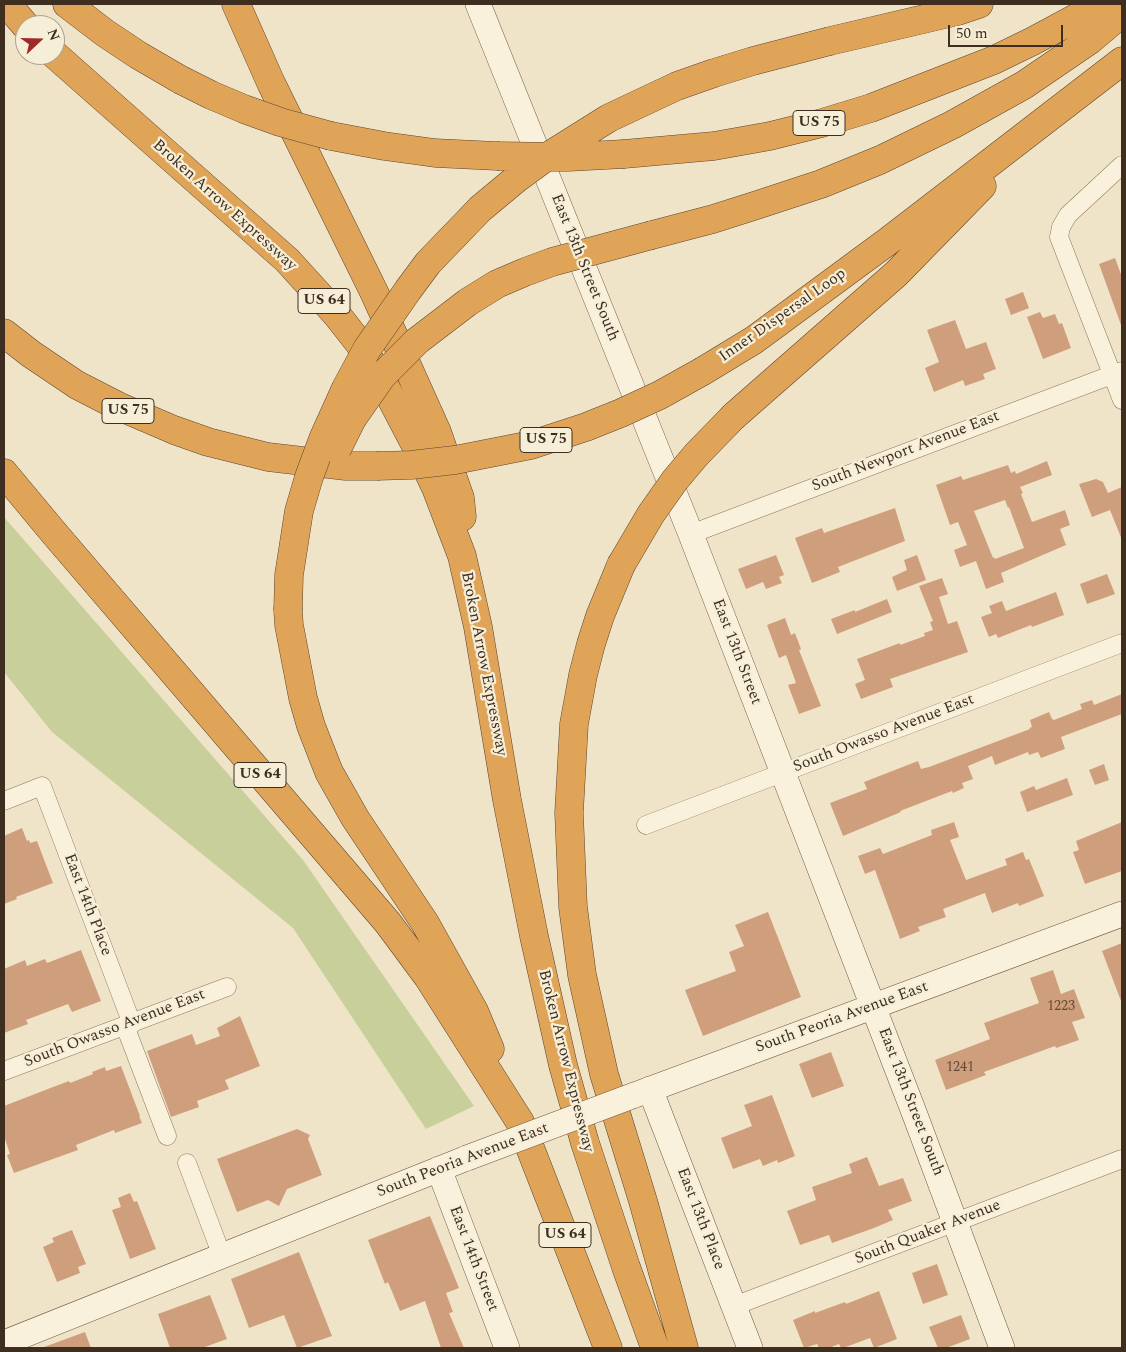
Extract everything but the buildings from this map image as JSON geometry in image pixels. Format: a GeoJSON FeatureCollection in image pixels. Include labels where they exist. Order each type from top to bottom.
{"type":"FeatureCollection","features":[{"type":"Feature","properties":{"kind":"highway"},"geometry":{"type":"LineString","coordinates":[[7,4],[16,15]]}},
{"type":"Feature","properties":{"kind":"highway","name":"US 75"},"geometry":{"type":"LineString","coordinates":[[67,4],[113,39],[181,80],[210,96],[280,122],[331,136],[384,146],[426,152],[497,156],[624,154],[714,146],[770,136],[822,123],[871,108],[994,60],[1102,4]]}},
{"type":"Feature","properties":{"kind":"highway"},"geometry":{"type":"LineString","coordinates":[[236,4],[271,83],[374,292],[437,432],[460,498],[478,627]]}},
{"type":"Feature","properties":{"kind":"highway"},"geometry":{"type":"LineString","coordinates":[[520,1122],[474,1011],[425,923],[356,818],[329,772],[311,726],[297,666],[289,575],[299,511],[323,439],[346,388],[367,349],[428,263],[480,209],[516,179],[550,155],[609,118],[677,86],[753,61],[958,11],[979,4]]}},
{"type":"Feature","properties":{"kind":"highway"},"geometry":{"type":"LineString","coordinates":[[921,89],[1064,4]]}},
{"type":"Feature","properties":{"kind":"highway"},"geometry":{"type":"LineString","coordinates":[[293,610],[299,591],[307,533],[323,479],[352,419],[382,376],[417,341],[440,322],[498,284],[552,262],[713,219],[821,184],[880,160],[952,125],[1024,85],[1090,40],[1122,13]]}},
{"type":"Feature","properties":{"kind":"highway","name":"US 75"},"geometry":{"type":"LineString","coordinates":[[1051,115],[1122,61]]}},
{"type":"Feature","properties":{"kind":"highway","name":"Broken Arrow Expressway"},"geometry":{"type":"LineString","coordinates":[[65,64],[287,260],[337,315],[359,343],[404,420],[436,488],[462,556],[478,627],[534,936],[563,1065],[585,1143],[626,1267],[656,1348]]}},
{"type":"Feature","properties":{"kind":"highway"},"geometry":{"type":"LineString","coordinates":[[684,1348],[644,1201],[604,1074],[582,975],[574,907],[569,812],[575,717],[591,644],[600,616],[621,565],[651,514],[675,480],[697,454],[734,416],[896,274],[1051,115]]}},
{"type":"Feature","properties":{"kind":"highway","name":"Inner Dispersal Loop"},"geometry":{"type":"LineString","coordinates":[[4,333],[77,385],[145,419],[208,442],[268,457],[337,465],[377,466],[420,464],[490,454],[531,445],[586,427],[660,395],[703,371],[754,340],[887,242],[1051,115]]}},
{"type":"Feature","properties":{"kind":"highway","name":"US 64"},"geometry":{"type":"LineString","coordinates":[[4,473],[54,534],[388,923],[428,977],[520,1122],[608,1348]]}},
{"type":"Feature","properties":{"kind":"highway"},"geometry":{"type":"LineString","coordinates":[[4,491],[54,534]]}},
{"type":"Feature","properties":{"kind":"street","name":"East 13th Street South"},"geometry":{"type":"LineString","coordinates":[[478,4],[690,533]]}},
{"type":"Feature","properties":{"kind":"street"},"geometry":{"type":"LineString","coordinates":[[1122,165],[1068,215],[1061,227],[1059,237],[1117,372],[1122,400]]}},
{"type":"Feature","properties":{"kind":"street","name":"South Newport Avenue East"},"geometry":{"type":"LineString","coordinates":[[690,533],[1117,372]]}},
{"type":"Feature","properties":{"kind":"street","name":"East 13th Street"},"geometry":{"type":"LineString","coordinates":[[690,533],[782,773]]}},
{"type":"Feature","properties":{"kind":"street","name":"South Owasso Avenue East"},"geometry":{"type":"LineString","coordinates":[[646,825],[1122,643]]}},
{"type":"Feature","properties":{"kind":"street","name":"East 13th Street South"},"geometry":{"type":"LineString","coordinates":[[782,773],[956,1222],[1002,1348]]}},
{"type":"Feature","properties":{"kind":"street","name":"East 14th Place"},"geometry":{"type":"LineString","coordinates":[[4,801],[42,786],[167,1136]]}},
{"type":"Feature","properties":{"kind":"street","name":"South Peoria Avenue East"},"geometry":{"type":"LineString","coordinates":[[6,1342],[467,1158],[1122,914]]}},
{"type":"Feature","properties":{"kind":"street","name":"South Owasso Avenue East"},"geometry":{"type":"LineString","coordinates":[[4,1071],[227,987]]}},
{"type":"Feature","properties":{"kind":"street","name":"East 13th Place"},"geometry":{"type":"LineString","coordinates":[[641,1093],[734,1306],[750,1348]]}},
{"type":"Feature","properties":{"kind":"street","name":"South Quaker Avenue"},"geometry":{"type":"LineString","coordinates":[[734,1306],[1122,1159]]}},
{"type":"Feature","properties":{"kind":"street"},"geometry":{"type":"LineString","coordinates":[[187,1163],[222,1256]]}},
{"type":"Feature","properties":{"kind":"street","name":"East 14th Street"},"geometry":{"type":"LineString","coordinates":[[439,1169],[507,1348]]}},
{"type":"Feature","properties":{"kind":"green space"},"geometry":{"type":"Polygon","coordinates":[[[4,517],[303,860],[474,1106],[426,1129],[293,928],[52,732],[4,672],[4,517]]]}}]}
